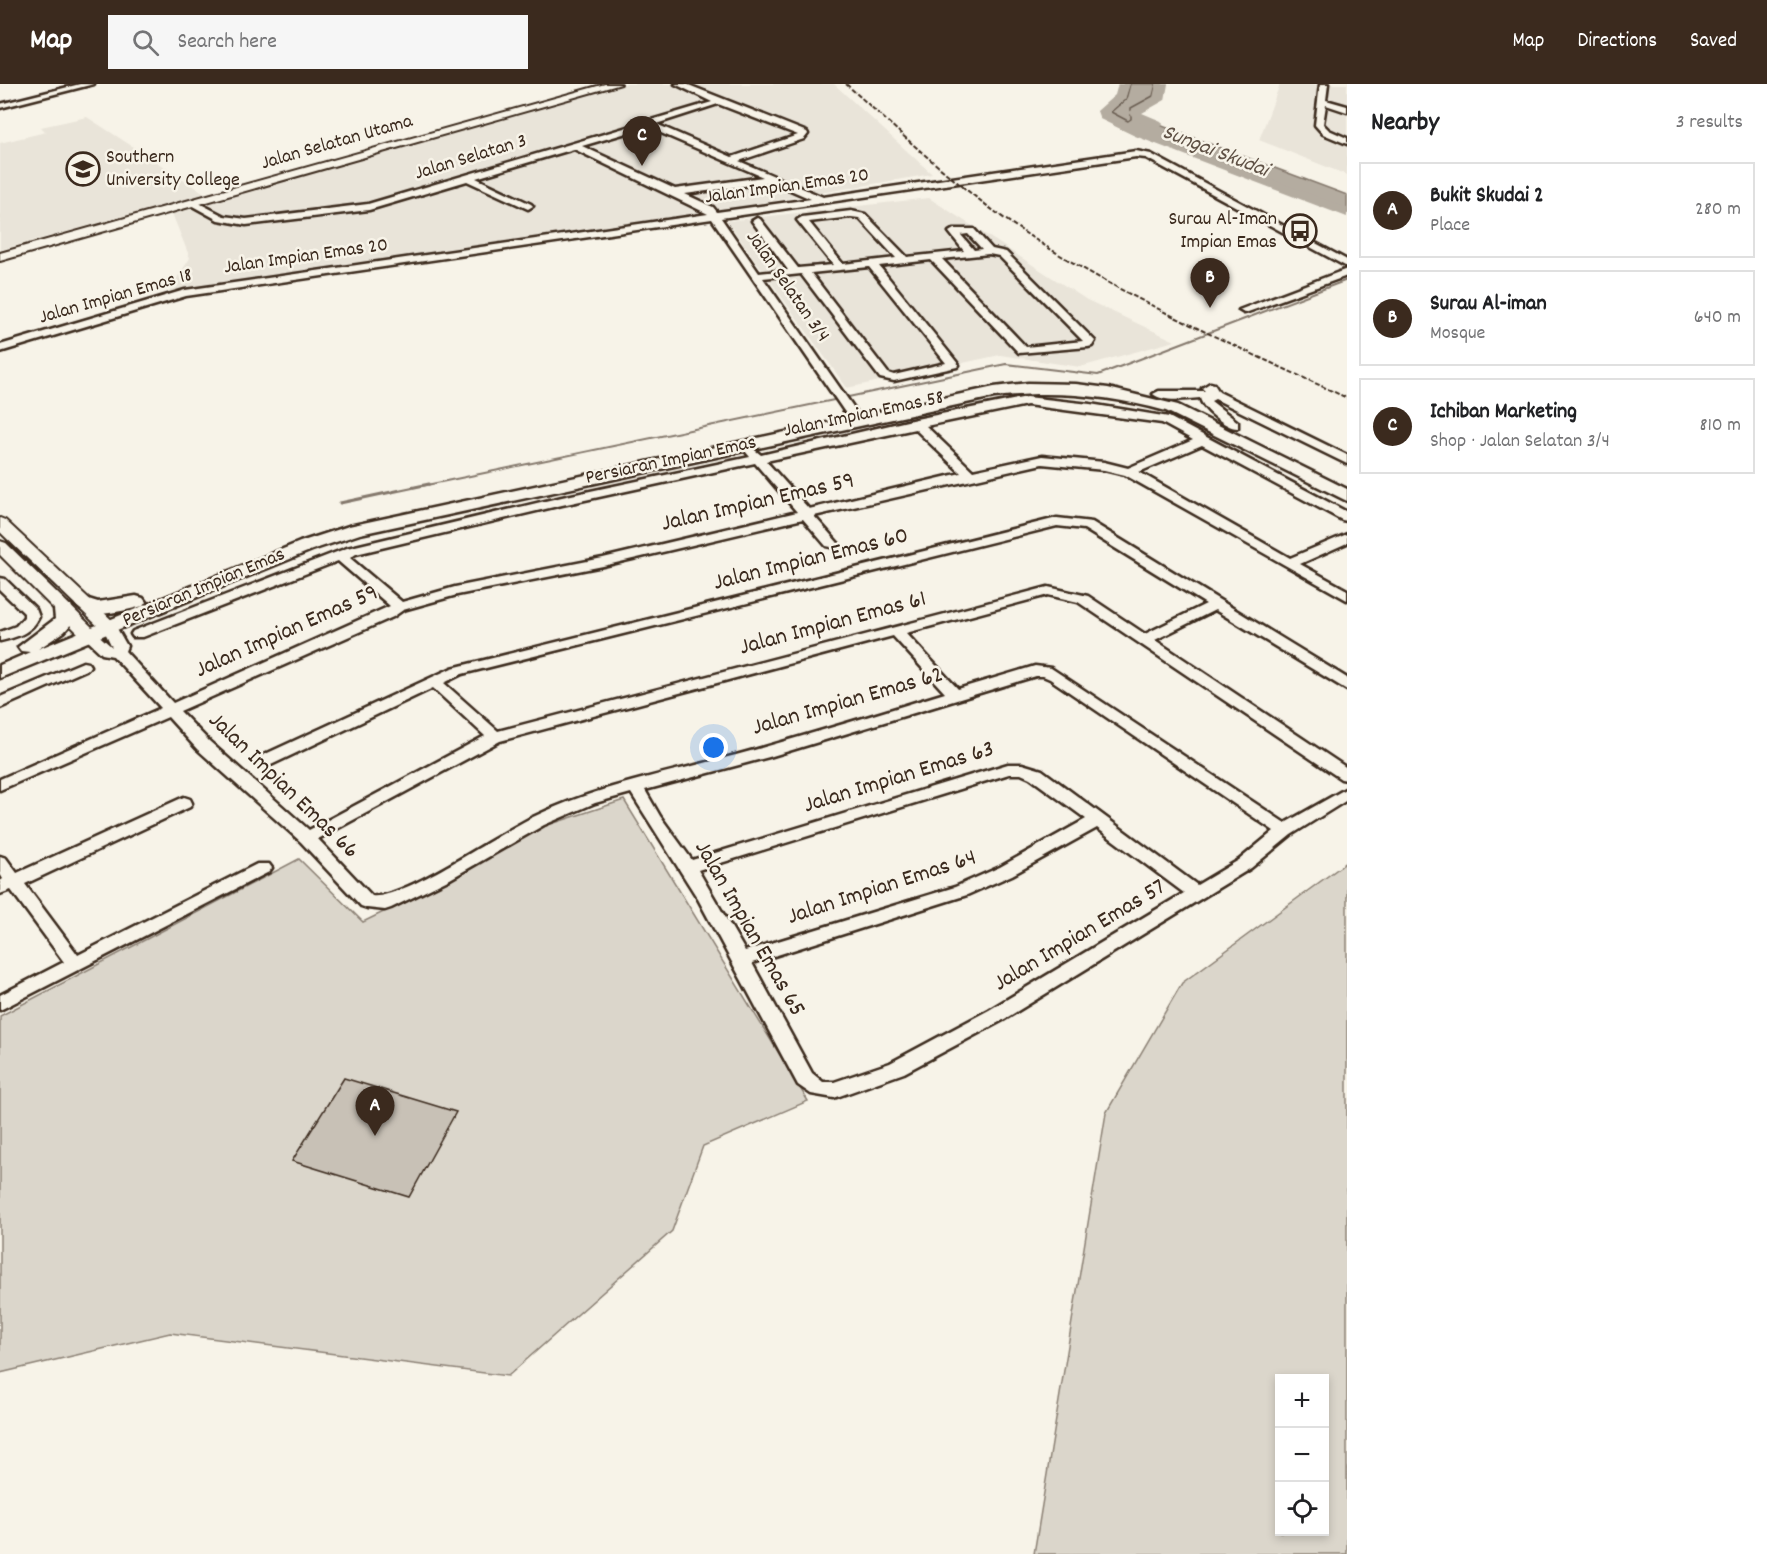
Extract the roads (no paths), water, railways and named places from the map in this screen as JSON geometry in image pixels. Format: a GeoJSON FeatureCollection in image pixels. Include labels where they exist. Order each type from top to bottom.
{"type":"FeatureCollection","features":[{"type":"Feature","properties":{"kind":"main road","name":"Persiaran Impian Emas"},"geometry":{"type":"LineString","coordinates":[[0,658],[103,636],[145,606],[298,536],[363,515],[846,406],[1009,379],[1083,381],[1159,394],[1185,401],[1347,482]]}},
{"type":"Feature","properties":{"kind":"main road","name":"Persiaran Impian Emas"},"geometry":{"type":"LineString","coordinates":[[145,606],[355,530],[751,451],[846,406],[1015,389],[1052,387],[1108,393],[1141,399],[1188,414],[1347,496]]}},
{"type":"Feature","properties":{"kind":"main road"},"geometry":{"type":"LineString","coordinates":[[85,604],[98,608],[145,606]]}},
{"type":"Feature","properties":{"kind":"main road"},"geometry":{"type":"LineString","coordinates":[[103,636],[123,634],[145,606]]}},
{"type":"Feature","properties":{"kind":"main road"},"geometry":{"type":"LineString","coordinates":[[34,651],[65,620],[64,609]]}},
{"type":"Feature","properties":{"kind":"main road","name":"Persiaran Impian Emas"},"geometry":{"type":"LineString","coordinates":[[0,672],[34,651]]}},
{"type":"Feature","properties":{"kind":"street"},"geometry":{"type":"LineString","coordinates":[[0,106],[90,84]]}},
{"type":"Feature","properties":{"kind":"street","name":"Jalan Selatan Utama"},"geometry":{"type":"LineString","coordinates":[[0,257],[616,84]]}},
{"type":"Feature","properties":{"kind":"street"},"geometry":{"type":"LineString","coordinates":[[679,84],[804,134],[801,137],[732,160]]}},
{"type":"Feature","properties":{"kind":"street"},"geometry":{"type":"LineString","coordinates":[[1324,84],[1319,125],[1326,132],[1347,141]]}},
{"type":"Feature","properties":{"kind":"street"},"geometry":{"type":"LineString","coordinates":[[1323,99],[1347,106]]}},
{"type":"Feature","properties":{"kind":"street","name":"Jalan Selatan 3"},"geometry":{"type":"LineString","coordinates":[[192,203],[221,218],[260,222],[369,207],[714,104],[717,101]]}},
{"type":"Feature","properties":{"kind":"street"},"geometry":{"type":"LineString","coordinates":[[648,124],[823,200]]}},
{"type":"Feature","properties":{"kind":"street","name":"Jalan Selatan 3/4"},"geometry":{"type":"LineString","coordinates":[[575,146],[710,210],[846,406]]}},
{"type":"Feature","properties":{"kind":"street","name":"Jalan Impian Emas 20"},"geometry":{"type":"LineString","coordinates":[[207,290],[1141,154],[1149,156],[1347,264]]}},
{"type":"Feature","properties":{"kind":"street"},"geometry":{"type":"LineString","coordinates":[[469,178],[528,206]]}},
{"type":"Feature","properties":{"kind":"street"},"geometry":{"type":"LineString","coordinates":[[675,192],[773,179]]}},
{"type":"Feature","properties":{"kind":"street"},"geometry":{"type":"LineString","coordinates":[[840,267],[802,220],[851,214],[862,216],[904,260]]}},
{"type":"Feature","properties":{"kind":"street"},"geometry":{"type":"LineString","coordinates":[[757,221],[884,376],[894,378],[953,365],[871,263]]}},
{"type":"Feature","properties":{"kind":"street"},"geometry":{"type":"LineString","coordinates":[[970,253],[954,232],[971,231],[989,251]]}},
{"type":"Feature","properties":{"kind":"street"},"geometry":{"type":"LineString","coordinates":[[756,276],[989,251],[1002,254],[1089,341],[1088,344],[1023,351],[934,257]]}},
{"type":"Feature","properties":{"kind":"street"},"geometry":{"type":"LineString","coordinates":[[1244,310],[1347,272]]}},
{"type":"Feature","properties":{"kind":"street","name":"Jalan Impian Emas 18"},"geometry":{"type":"LineString","coordinates":[[0,349],[174,295],[207,290]]}},
{"type":"Feature","properties":{"kind":"street"},"geometry":{"type":"LineString","coordinates":[[1159,394],[1178,396],[1212,390],[1347,460]]}},
{"type":"Feature","properties":{"kind":"street"},"geometry":{"type":"LineString","coordinates":[[1212,390],[1206,402],[1234,425]]}},
{"type":"Feature","properties":{"kind":"street","name":"Jalan Impian Emas 58"},"geometry":{"type":"LineString","coordinates":[[138,634],[343,555],[751,451],[916,423],[1027,401],[1165,420],[1347,517]]}},
{"type":"Feature","properties":{"kind":"street"},"geometry":{"type":"LineString","coordinates":[[916,423],[970,475]]}},
{"type":"Feature","properties":{"kind":"street"},"geometry":{"type":"LineString","coordinates":[[1130,472],[1203,440]]}},
{"type":"Feature","properties":{"kind":"street"},"geometry":{"type":"LineString","coordinates":[[751,451],[831,543]]}},
{"type":"Feature","properties":{"kind":"street","name":"Jalan Impian Emas 59"},"geometry":{"type":"LineString","coordinates":[[0,785],[388,614],[398,607],[455,591],[603,562],[1042,460],[1093,465],[1130,472],[1347,596]]}},
{"type":"Feature","properties":{"kind":"street"},"geometry":{"type":"LineString","coordinates":[[0,522],[85,604],[103,636]]}},
{"type":"Feature","properties":{"kind":"street","name":"Jalan Impian Emas 60"},"geometry":{"type":"LineString","coordinates":[[266,761],[468,668],[1057,522],[1087,525],[1347,685]]}},
{"type":"Feature","properties":{"kind":"street"},"geometry":{"type":"LineString","coordinates":[[1290,563],[1347,538]]}},
{"type":"Feature","properties":{"kind":"street"},"geometry":{"type":"LineString","coordinates":[[0,546],[64,609],[103,636]]}},
{"type":"Feature","properties":{"kind":"street"},"geometry":{"type":"LineString","coordinates":[[343,555],[343,559],[394,600],[398,607]]}},
{"type":"Feature","properties":{"kind":"street"},"geometry":{"type":"LineString","coordinates":[[0,582],[33,616],[26,625],[0,637]]}},
{"type":"Feature","properties":{"kind":"street","name":"Jalan Impian Emas 61"},"geometry":{"type":"LineString","coordinates":[[306,838],[480,747],[495,736],[1048,591],[1083,598],[1347,775]]}},
{"type":"Feature","properties":{"kind":"street"},"geometry":{"type":"LineString","coordinates":[[1146,639],[1216,604]]}},
{"type":"Feature","properties":{"kind":"street"},"geometry":{"type":"LineString","coordinates":[[897,631],[956,696]]}},
{"type":"Feature","properties":{"kind":"street","name":"Jalan Impian Emas 66"},"geometry":{"type":"LineString","coordinates":[[103,636],[203,745],[306,838],[367,902]]}},
{"type":"Feature","properties":{"kind":"street"},"geometry":{"type":"LineString","coordinates":[[0,703],[83,666]]}},
{"type":"Feature","properties":{"kind":"street","name":"Jalan Impian Emas 62"},"geometry":{"type":"LineString","coordinates":[[367,902],[385,904],[444,875],[538,822],[590,799],[763,753],[1035,671],[1046,671],[1285,831]]}},
{"type":"Feature","properties":{"kind":"street"},"geometry":{"type":"LineString","coordinates":[[435,682],[495,736]]}},
{"type":"Feature","properties":{"kind":"street","name":"Jalan Impian Emas 63"},"geometry":{"type":"LineString","coordinates":[[689,867],[1008,769],[1022,768],[1036,774],[1196,893]]}},
{"type":"Feature","properties":{"kind":"street","name":"Jalan Impian Emas 65"},"geometry":{"type":"LineString","coordinates":[[636,787],[642,802],[689,867],[742,959],[805,1079],[813,1087],[823,1091]]}},
{"type":"Feature","properties":{"kind":"street","name":"Jalan Impian Emas 57"},"geometry":{"type":"LineString","coordinates":[[823,1091],[834,1090],[897,1068],[996,1015],[1245,864],[1285,831],[1347,793]]}},
{"type":"Feature","properties":{"kind":"street"},"geometry":{"type":"LineString","coordinates":[[7,885],[184,803]]}},
{"type":"Feature","properties":{"kind":"street","name":"Jalan Impian Emas 64"},"geometry":{"type":"LineString","coordinates":[[742,959],[961,891],[1006,871],[1098,820]]}},
{"type":"Feature","properties":{"kind":"street"},"geometry":{"type":"LineString","coordinates":[[0,862],[7,885],[75,964]]}},
{"type":"Feature","properties":{"kind":"street"},"geometry":{"type":"LineString","coordinates":[[0,1003],[263,868]]}},
{"type":"Feature","properties":{"kind":"water","name":"Sungai Skudai"},"geometry":{"type":"Polygon","coordinates":[[[1124,84],[1162,84],[1159,100],[1135,112],[1138,117],[1347,195],[1347,213],[1139,133],[1104,116],[1103,111],[1121,96],[1124,84]]]}},
{"type":"Feature","properties":{"kind":"waterway","name":"Sungai Skudai"},"geometry":{"type":"LineString","coordinates":[[1124,84],[1121,96],[1103,111],[1104,116],[1139,133],[1347,213]]}},
{"type":"Feature","properties":{"kind":"waterway","name":"Sungai Skudai"},"geometry":{"type":"LineString","coordinates":[[1157,124],[1138,117],[1135,112],[1159,100],[1162,84]]}},
{"type":"Feature","properties":{"kind":"waterway"},"geometry":{"type":"LineString","coordinates":[[422,486],[1006,364],[1098,375],[1347,280]]}},
{"type":"Feature","properties":{"kind":"waterway"},"geometry":{"type":"LineString","coordinates":[[340,503],[429,484]]}},
{"type":"Feature","properties":{"kind":"railway"},"geometry":{"type":"LineString","coordinates":[[846,84],[963,187],[1039,242],[1152,306],[1347,398]]}},
{"type":"Feature","properties":{"kind":"place","name":"Ichiban Marketing"},"geometry":{"type":"Point","coordinates":[642,166]}},
{"type":"Feature","properties":{"kind":"place","name":"Southern University College"},"geometry":{"type":"Point","coordinates":[83,169]}},
{"type":"Feature","properties":{"kind":"place","name":"Surau Al-Iman Impian Emas"},"geometry":{"type":"Point","coordinates":[1300,231]}},
{"type":"Feature","properties":{"kind":"place","name":"Surau Al-iman"},"geometry":{"type":"Point","coordinates":[1210,308]}},
{"type":"Feature","properties":{"kind":"place","name":"Bukit Skudai 2"},"geometry":{"type":"Point","coordinates":[375,1136]}}]}
